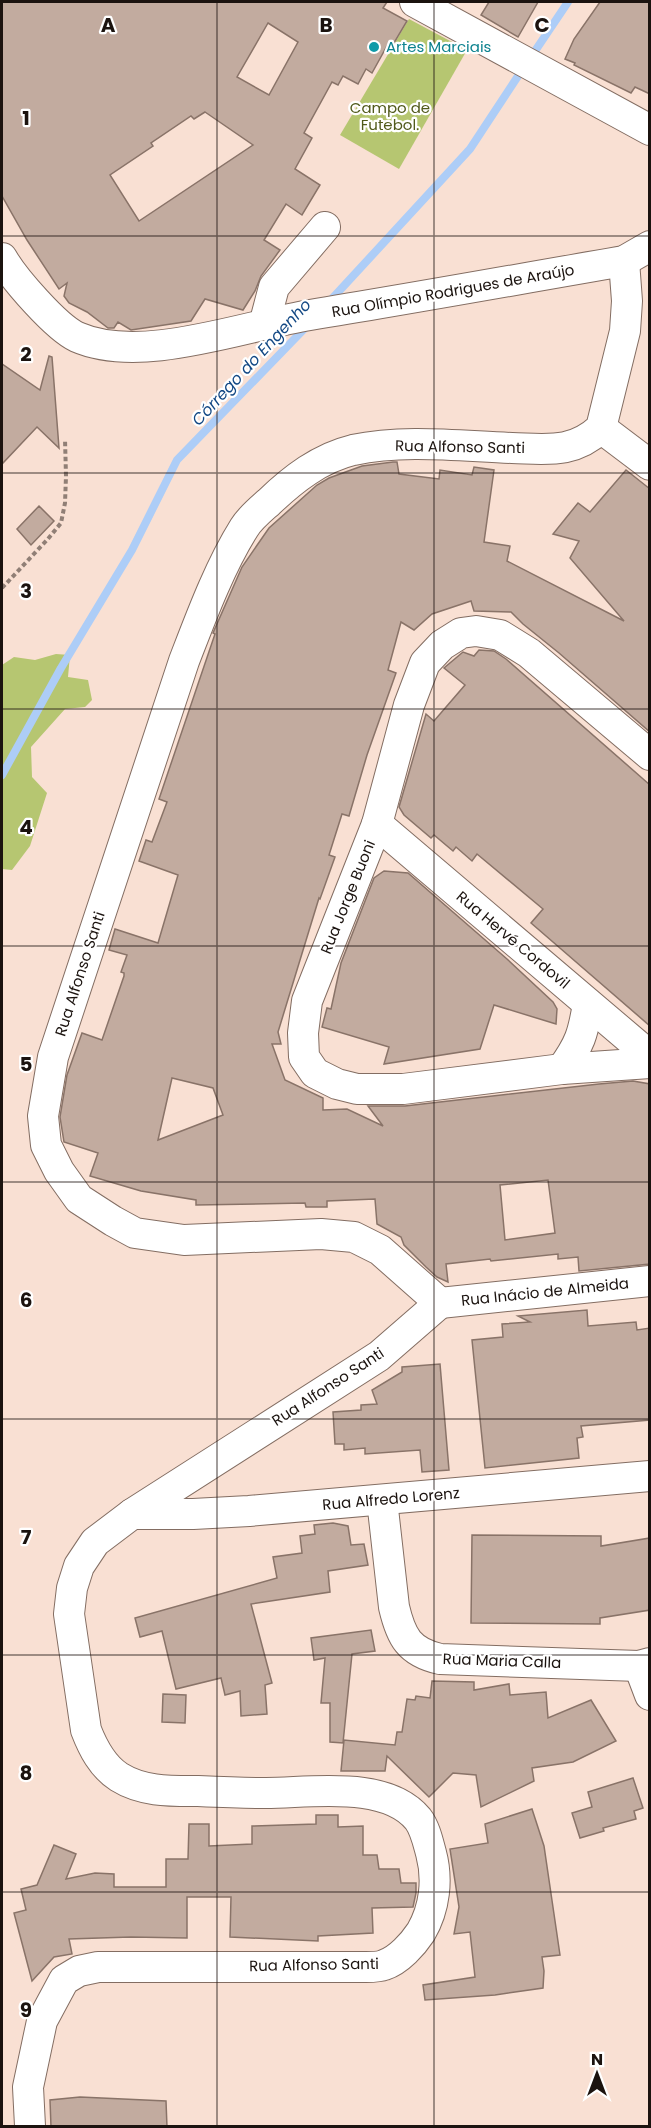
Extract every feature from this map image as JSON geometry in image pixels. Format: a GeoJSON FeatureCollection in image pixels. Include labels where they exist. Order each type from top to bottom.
{"type":"FeatureCollection","features":[{"type":"Feature","properties":{"kind":"street"},"geometry":{"type":"LineString","coordinates":[[415,2],[650,129]]}},
{"type":"Feature","properties":{"kind":"street"},"geometry":{"type":"LineString","coordinates":[[264,325],[274,287],[325,227]]}},
{"type":"Feature","properties":{"kind":"street","name":"Rua Olímpio Rodrigues de Araújo"},"geometry":{"type":"LineString","coordinates":[[2,258],[45,310],[65,330],[77,337],[132,346],[174,344],[307,316],[624,261],[650,246]]}},
{"type":"Feature","properties":{"kind":"street"},"geometry":{"type":"LineString","coordinates":[[624,261],[627,301],[625,331],[601,428],[650,465]]}},
{"type":"Feature","properties":{"kind":"street","name":"Rua Alfonso Santi"},"geometry":{"type":"LineString","coordinates":[[30,2127],[28,2087],[42,2021],[64,1980],[79,1971],[98,1967],[366,1967],[384,1965],[410,1946],[420,1933],[429,1916],[434,1894],[435,1872],[432,1854],[418,1820],[402,1806],[387,1798],[370,1794],[334,1792],[155,1790],[119,1777],[103,1763],[86,1730],[69,1614],[72,1588],[80,1566],[95,1542],[132,1514],[378,1356],[440,1303],[380,1250],[354,1237],[321,1234],[184,1240],[135,1233],[79,1199],[59,1171],[46,1145],[43,1116],[53,1057],[184,661],[204,608],[244,526],[290,482],[321,462],[353,450],[399,445],[570,447],[590,438],[601,428]]}},
{"type":"Feature","properties":{"kind":"street","name":"Rua Jorge Buoni"},"geometry":{"type":"LineString","coordinates":[[650,755],[529,653],[500,635],[476,631],[461,633],[442,645],[425,663],[409,705],[377,824],[308,1001],[303,1033],[304,1057],[315,1072],[337,1084],[357,1089],[403,1089],[562,1069],[650,1063]]}},
{"type":"Feature","properties":{"kind":"street","name":"Rua Hervé Cordovil"},"geometry":{"type":"LineString","coordinates":[[377,824],[650,1056]]}},
{"type":"Feature","properties":{"kind":"street"},"geometry":{"type":"LineString","coordinates":[[562,1069],[576,1050],[581,1038],[588,1004]]}},
{"type":"Feature","properties":{"kind":"street","name":"Rua Inácio de Almeida"},"geometry":{"type":"LineString","coordinates":[[440,1303],[650,1281]]}},
{"type":"Feature","properties":{"kind":"street","name":"Rua Alfredo Lorenz"},"geometry":{"type":"LineString","coordinates":[[132,1514],[249,1511],[650,1476]]}},
{"type":"Feature","properties":{"kind":"street","name":"Rua Maria Calla"},"geometry":{"type":"LineString","coordinates":[[382,1500],[398,1624],[413,1648],[423,1655],[440,1659],[644,1665]]}},
{"type":"Feature","properties":{"kind":"street"},"geometry":{"type":"LineString","coordinates":[[644,1665],[650,1695]]}},
{"type":"Feature","properties":{"kind":"path"},"geometry":{"type":"LineString","coordinates":[[2,588],[61,523],[66,476],[65,439]]}},
{"type":"Feature","properties":{"kind":"green space","name":"Campo de Futebol."},"geometry":{"type":"Polygon","coordinates":[[[409,19],[467,50],[399,169],[340,135],[409,19]]]}},
{"type":"Feature","properties":{"kind":"green space"},"geometry":{"type":"Polygon","coordinates":[[[56,654],[70,655],[68,677],[88,680],[92,700],[85,707],[65,709],[31,747],[32,777],[47,793],[30,846],[12,870],[2,869],[2,665],[14,657],[35,660],[56,654]]]}},
{"type":"Feature","properties":{"kind":"building"},"geometry":{"type":"Polygon","coordinates":[[[2,2],[387,2],[383,8],[407,21],[391,48],[387,46],[372,73],[366,69],[358,84],[343,76],[338,85],[332,82],[304,133],[312,138],[295,169],[320,185],[302,215],[286,204],[264,240],[280,250],[261,276],[243,310],[205,299],[191,321],[131,330],[118,322],[114,328],[108,328],[87,312],[69,303],[64,296],[67,283],[59,289],[2,196],[2,2]],[[268,23],[237,77],[269,95],[298,42],[268,23]],[[205,112],[194,119],[191,116],[151,143],[153,146],[110,175],[139,221],[253,145],[205,112]]]}},
{"type":"Feature","properties":{"kind":"building"},"geometry":{"type":"Polygon","coordinates":[[[489,2],[538,2],[518,37],[481,15],[489,2]]]}},
{"type":"Feature","properties":{"kind":"building"},"geometry":{"type":"Polygon","coordinates":[[[600,2],[650,2],[650,94],[635,87],[631,93],[565,59],[574,39],[600,2]]]}},
{"type":"Feature","properties":{"kind":"building"},"geometry":{"type":"Polygon","coordinates":[[[49,356],[52,357],[59,448],[37,427],[2,464],[2,364],[40,390],[49,356]]]}},
{"type":"Feature","properties":{"kind":"building"},"geometry":{"type":"Polygon","coordinates":[[[397,462],[399,474],[439,479],[440,470],[472,475],[474,467],[494,470],[484,542],[510,546],[507,561],[624,621],[570,558],[579,541],[553,534],[578,503],[590,512],[626,470],[650,489],[650,732],[511,612],[474,611],[471,601],[432,614],[414,630],[401,622],[388,670],[396,673],[367,755],[349,816],[342,814],[329,855],[335,857],[319,898],[278,1032],[281,1044],[272,1044],[285,1080],[323,1098],[323,1110],[347,1109],[383,1126],[368,1106],[405,1106],[633,1081],[650,1084],[650,1264],[579,1271],[578,1257],[558,1259],[558,1254],[491,1261],[490,1259],[446,1264],[448,1282],[437,1277],[426,1267],[404,1245],[401,1237],[377,1224],[375,1199],[327,1201],[327,1207],[306,1207],[305,1203],[196,1205],[196,1200],[141,1191],[90,1176],[98,1153],[64,1142],[60,1117],[67,1075],[82,1033],[102,1040],[124,976],[121,972],[127,955],[109,950],[115,929],[158,943],[178,875],[139,861],[146,840],[152,842],[167,802],[159,799],[215,634],[213,633],[242,567],[269,528],[317,485],[362,466],[397,462]],[[172,1078],[158,1140],[223,1115],[213,1088],[172,1078]],[[548,1180],[500,1185],[505,1240],[555,1233],[548,1180]]]}},
{"type":"Feature","properties":{"kind":"building"},"geometry":{"type":"Polygon","coordinates":[[[39,506],[54,521],[31,545],[17,529],[39,506]]]}},
{"type":"Feature","properties":{"kind":"building"},"geometry":{"type":"Polygon","coordinates":[[[479,650],[494,651],[506,659],[650,785],[650,1026],[531,923],[543,909],[477,854],[472,861],[456,847],[453,851],[434,835],[431,838],[404,815],[399,807],[426,714],[434,721],[465,685],[444,668],[463,652],[474,656],[479,650]]]}},
{"type":"Feature","properties":{"kind":"building"},"geometry":{"type":"Polygon","coordinates":[[[384,871],[408,873],[507,959],[553,1002],[557,1009],[556,1024],[494,1005],[480,1049],[384,1064],[389,1047],[322,1027],[327,1008],[331,1009],[341,963],[374,878],[384,871]]]}},
{"type":"Feature","properties":{"kind":"building"},"geometry":{"type":"Polygon","coordinates":[[[587,1310],[588,1326],[636,1322],[637,1330],[650,1328],[650,1420],[581,1426],[583,1437],[577,1438],[579,1458],[485,1468],[472,1340],[503,1337],[502,1324],[530,1322],[518,1316],[587,1310]]]}},
{"type":"Feature","properties":{"kind":"building"},"geometry":{"type":"Polygon","coordinates":[[[440,1364],[449,1470],[422,1472],[420,1450],[365,1454],[365,1448],[344,1450],[344,1444],[335,1444],[333,1412],[361,1410],[361,1405],[377,1404],[372,1390],[402,1372],[402,1367],[440,1364]]]}},
{"type":"Feature","properties":{"kind":"building"},"geometry":{"type":"Polygon","coordinates":[[[333,1523],[348,1526],[351,1545],[364,1544],[368,1565],[328,1571],[330,1592],[251,1604],[272,1683],[265,1685],[267,1714],[241,1716],[240,1691],[225,1695],[221,1678],[176,1689],[162,1631],[140,1637],[135,1618],[277,1578],[273,1557],[302,1553],[300,1536],[315,1534],[314,1525],[333,1523]]]}},
{"type":"Feature","properties":{"kind":"building"},"geometry":{"type":"Polygon","coordinates":[[[472,1535],[601,1536],[601,1546],[650,1538],[650,1610],[600,1618],[600,1624],[471,1623],[472,1535]]]}},
{"type":"Feature","properties":{"kind":"building"},"geometry":{"type":"Polygon","coordinates":[[[371,1630],[375,1651],[352,1654],[343,1743],[330,1742],[330,1703],[321,1703],[325,1658],[314,1660],[311,1638],[371,1630]]]}},
{"type":"Feature","properties":{"kind":"building"},"geometry":{"type":"Polygon","coordinates":[[[432,1681],[474,1682],[474,1690],[509,1684],[510,1695],[546,1692],[548,1718],[591,1700],[616,1741],[573,1762],[532,1768],[534,1781],[481,1807],[476,1775],[453,1773],[429,1797],[387,1756],[385,1771],[341,1771],[344,1740],[395,1745],[397,1732],[402,1732],[407,1699],[415,1700],[416,1696],[430,1698],[432,1681]]]}},
{"type":"Feature","properties":{"kind":"building"},"geometry":{"type":"Polygon","coordinates":[[[163,1694],[186,1695],[185,1723],[162,1722],[163,1694]]]}},
{"type":"Feature","properties":{"kind":"building"},"geometry":{"type":"Polygon","coordinates":[[[633,1778],[643,1808],[634,1811],[636,1819],[603,1828],[604,1831],[580,1838],[572,1813],[592,1807],[588,1792],[633,1778]]]}},
{"type":"Feature","properties":{"kind":"building"},"geometry":{"type":"Polygon","coordinates":[[[532,1809],[544,1846],[560,1955],[542,1957],[543,1988],[495,1995],[425,2000],[423,1985],[475,1977],[470,1932],[454,1934],[459,1907],[450,1849],[488,1843],[485,1824],[532,1809]]]}},
{"type":"Feature","properties":{"kind":"building"},"geometry":{"type":"Polygon","coordinates":[[[316,1815],[338,1815],[338,1827],[363,1826],[363,1855],[377,1855],[379,1869],[399,1869],[401,1883],[416,1883],[413,1907],[372,1908],[373,1933],[318,1936],[318,1941],[230,1937],[231,1897],[187,1897],[187,1938],[69,1939],[72,1954],[54,1957],[32,1981],[14,1913],[26,1910],[21,1889],[37,1885],[54,1845],[76,1854],[66,1879],[95,1873],[114,1874],[114,1887],[166,1887],[166,1859],[188,1859],[189,1824],[209,1824],[209,1846],[252,1844],[252,1826],[316,1824],[316,1815]]]}},
{"type":"Feature","properties":{"kind":"building"},"geometry":{"type":"Polygon","coordinates":[[[80,2097],[166,2101],[167,2127],[51,2127],[50,2100],[80,2097]]]}},
{"type":"Feature","properties":{"kind":"waterway","name":"Córrego do Engenho"},"geometry":{"type":"LineString","coordinates":[[531,57],[568,2]]}},
{"type":"Feature","properties":{"kind":"waterway","name":"Córrego do Engenho"},"geometry":{"type":"LineString","coordinates":[[329,302],[470,149],[524,67]]}},
{"type":"Feature","properties":{"kind":"waterway","name":"Córrego do Engenho"},"geometry":{"type":"LineString","coordinates":[[2,775],[61,668],[132,550],[177,460],[307,326]]}},
{"type":"Feature","properties":{"kind":"place","name":"Artes Marciais"},"geometry":{"type":"Point","coordinates":[374,47]}}]}
